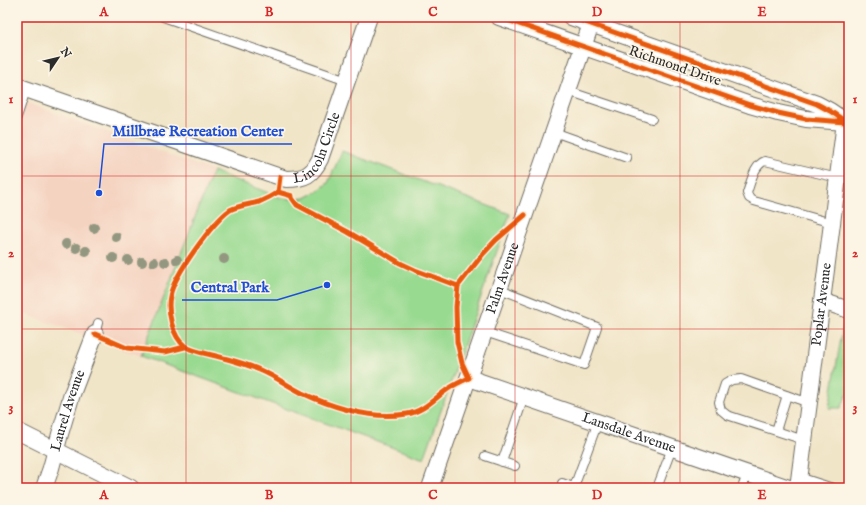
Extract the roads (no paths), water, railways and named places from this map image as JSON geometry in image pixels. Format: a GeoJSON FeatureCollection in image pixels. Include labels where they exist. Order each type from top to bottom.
{"type":"FeatureCollection","features":[{"type":"Feature","properties":{"kind":"street","name":"Lincoln Circle"},"geometry":{"type":"LineString","coordinates":[[22,88],[286,179],[297,179],[306,176],[315,169],[320,159],[369,17]]}},
{"type":"Feature","properties":{"kind":"street","name":"Richmond Drive"},"geometry":{"type":"LineString","coordinates":[[499,17],[750,105],[806,119],[847,122]]}},
{"type":"Feature","properties":{"kind":"street","name":"Richmond Drive"},"geometry":{"type":"LineString","coordinates":[[571,17],[817,104],[847,122]]}},
{"type":"Feature","properties":{"kind":"street","name":"Palm Avenue"},"geometry":{"type":"LineString","coordinates":[[430,488],[591,24]]}},
{"type":"Feature","properties":{"kind":"street","name":"Poplar Avenue"},"geometry":{"type":"LineString","coordinates":[[795,484],[804,440],[838,178],[847,122]]}},
{"type":"Feature","properties":{"kind":"street"},"geometry":{"type":"LineString","coordinates":[[822,301],[849,310]]}},
{"type":"Feature","properties":{"kind":"street","name":"Laurel Avenue"},"geometry":{"type":"LineString","coordinates":[[44,488],[52,468],[55,450],[72,394],[97,328]]}},
{"type":"Feature","properties":{"kind":"street","name":"Lansdale Avenue"},"geometry":{"type":"LineString","coordinates":[[469,378],[672,448],[744,481],[795,484]]}},
{"type":"Feature","properties":{"kind":"street"},"geometry":{"type":"LineString","coordinates":[[17,431],[131,488]]}},
{"type":"Feature","properties":{"kind":"lane"},"geometry":{"type":"LineString","coordinates":[[163,17],[347,81]]}},
{"type":"Feature","properties":{"kind":"lane"},"geometry":{"type":"LineString","coordinates":[[17,117],[22,88]]}},
{"type":"Feature","properties":{"kind":"lane"},"geometry":{"type":"LineString","coordinates":[[568,91],[652,119]]}},
{"type":"Feature","properties":{"kind":"lane"},"geometry":{"type":"LineString","coordinates":[[554,132],[627,158]]}},
{"type":"Feature","properties":{"kind":"lane"},"geometry":{"type":"LineString","coordinates":[[832,223],[754,201],[749,198],[747,193],[756,168],[761,162],[765,161],[838,178]]}},
{"type":"Feature","properties":{"kind":"lane"},"geometry":{"type":"LineString","coordinates":[[485,332],[584,365],[598,327],[500,289]]}},
{"type":"Feature","properties":{"kind":"lane"},"geometry":{"type":"LineString","coordinates":[[804,440],[727,415],[721,410],[719,402],[725,384],[732,380],[741,379],[809,403]]}},
{"type":"Feature","properties":{"kind":"lane"},"geometry":{"type":"LineString","coordinates":[[776,431],[787,395]]}},
{"type":"Feature","properties":{"kind":"lane"},"geometry":{"type":"LineString","coordinates":[[502,462],[524,397]]}},
{"type":"Feature","properties":{"kind":"lane"},"geometry":{"type":"LineString","coordinates":[[562,483],[575,488],[598,422]]}},
{"type":"Feature","properties":{"kind":"lane"},"geometry":{"type":"LineString","coordinates":[[657,488],[672,448]]}},
{"type":"Feature","properties":{"kind":"lane"},"geometry":{"type":"LineString","coordinates":[[485,456],[515,466]]}},
{"type":"Feature","properties":{"kind":"lane"},"geometry":{"type":"LineString","coordinates":[[795,484],[833,488]]}},
{"type":"Feature","properties":{"kind":"place","name":"Millbrae Recreation Center"},"geometry":{"type":"Point","coordinates":[99,193]}},
{"type":"Feature","properties":{"kind":"place","name":"Central Park"},"geometry":{"type":"Point","coordinates":[327,285]}}]}
